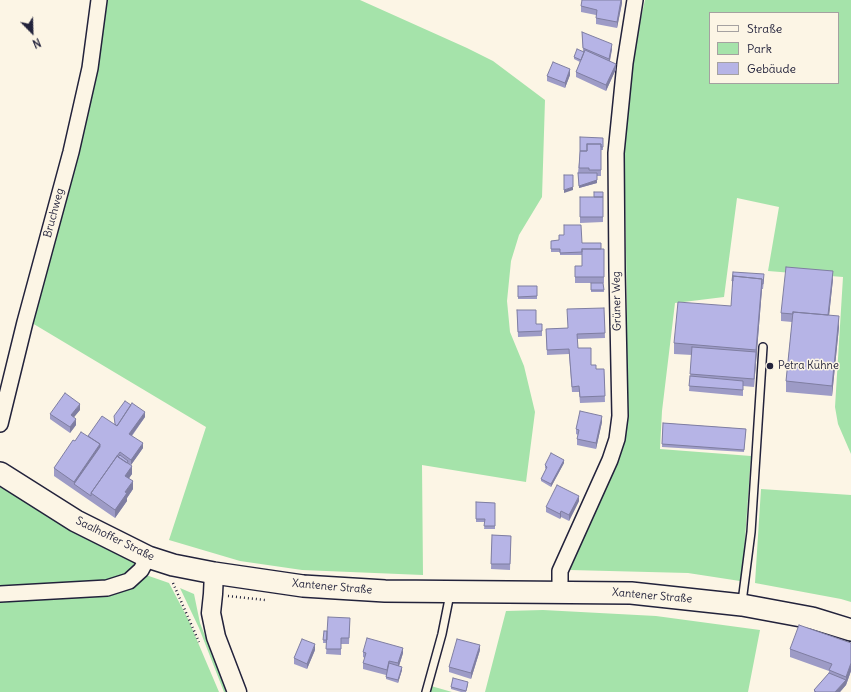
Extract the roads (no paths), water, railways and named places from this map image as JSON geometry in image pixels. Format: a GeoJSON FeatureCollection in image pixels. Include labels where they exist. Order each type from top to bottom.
{"type":"FeatureCollection","features":[{"type":"Feature","properties":{"kind":"main road","name":"Saalhoffer Straße"},"geometry":{"type":"LineString","coordinates":[[0,473],[76,521],[148,557],[214,573]]}},
{"type":"Feature","properties":{"kind":"main road","name":"Xantener Straße"},"geometry":{"type":"LineString","coordinates":[[214,573],[303,586],[385,592],[631,593],[742,605],[812,618],[851,630]]}},
{"type":"Feature","properties":{"kind":"street","name":"Bruchweg"},"geometry":{"type":"LineString","coordinates":[[0,424],[24,322],[74,137],[90,68],[98,0]]}},
{"type":"Feature","properties":{"kind":"street","name":"Grüner Weg"},"geometry":{"type":"LineString","coordinates":[[560,592],[560,571],[610,460],[617,438],[620,416],[616,153],[625,63],[635,0]]}},
{"type":"Feature","properties":{"kind":"street"},"geometry":{"type":"LineString","coordinates":[[0,594],[107,588],[129,581],[141,570],[148,557]]}},
{"type":"Feature","properties":{"kind":"street"},"geometry":{"type":"LineString","coordinates":[[214,573],[211,612],[216,637],[237,692]]}},
{"type":"Feature","properties":{"kind":"lane"},"geometry":{"type":"LineString","coordinates":[[742,605],[751,532],[763,347]]}},
{"type":"Feature","properties":{"kind":"lane"},"geometry":{"type":"LineString","coordinates":[[426,692],[442,634],[450,592]]}},
{"type":"Feature","properties":{"kind":"place","name":"Petra Kühne"},"geometry":{"type":"Point","coordinates":[770,366]}}]}
